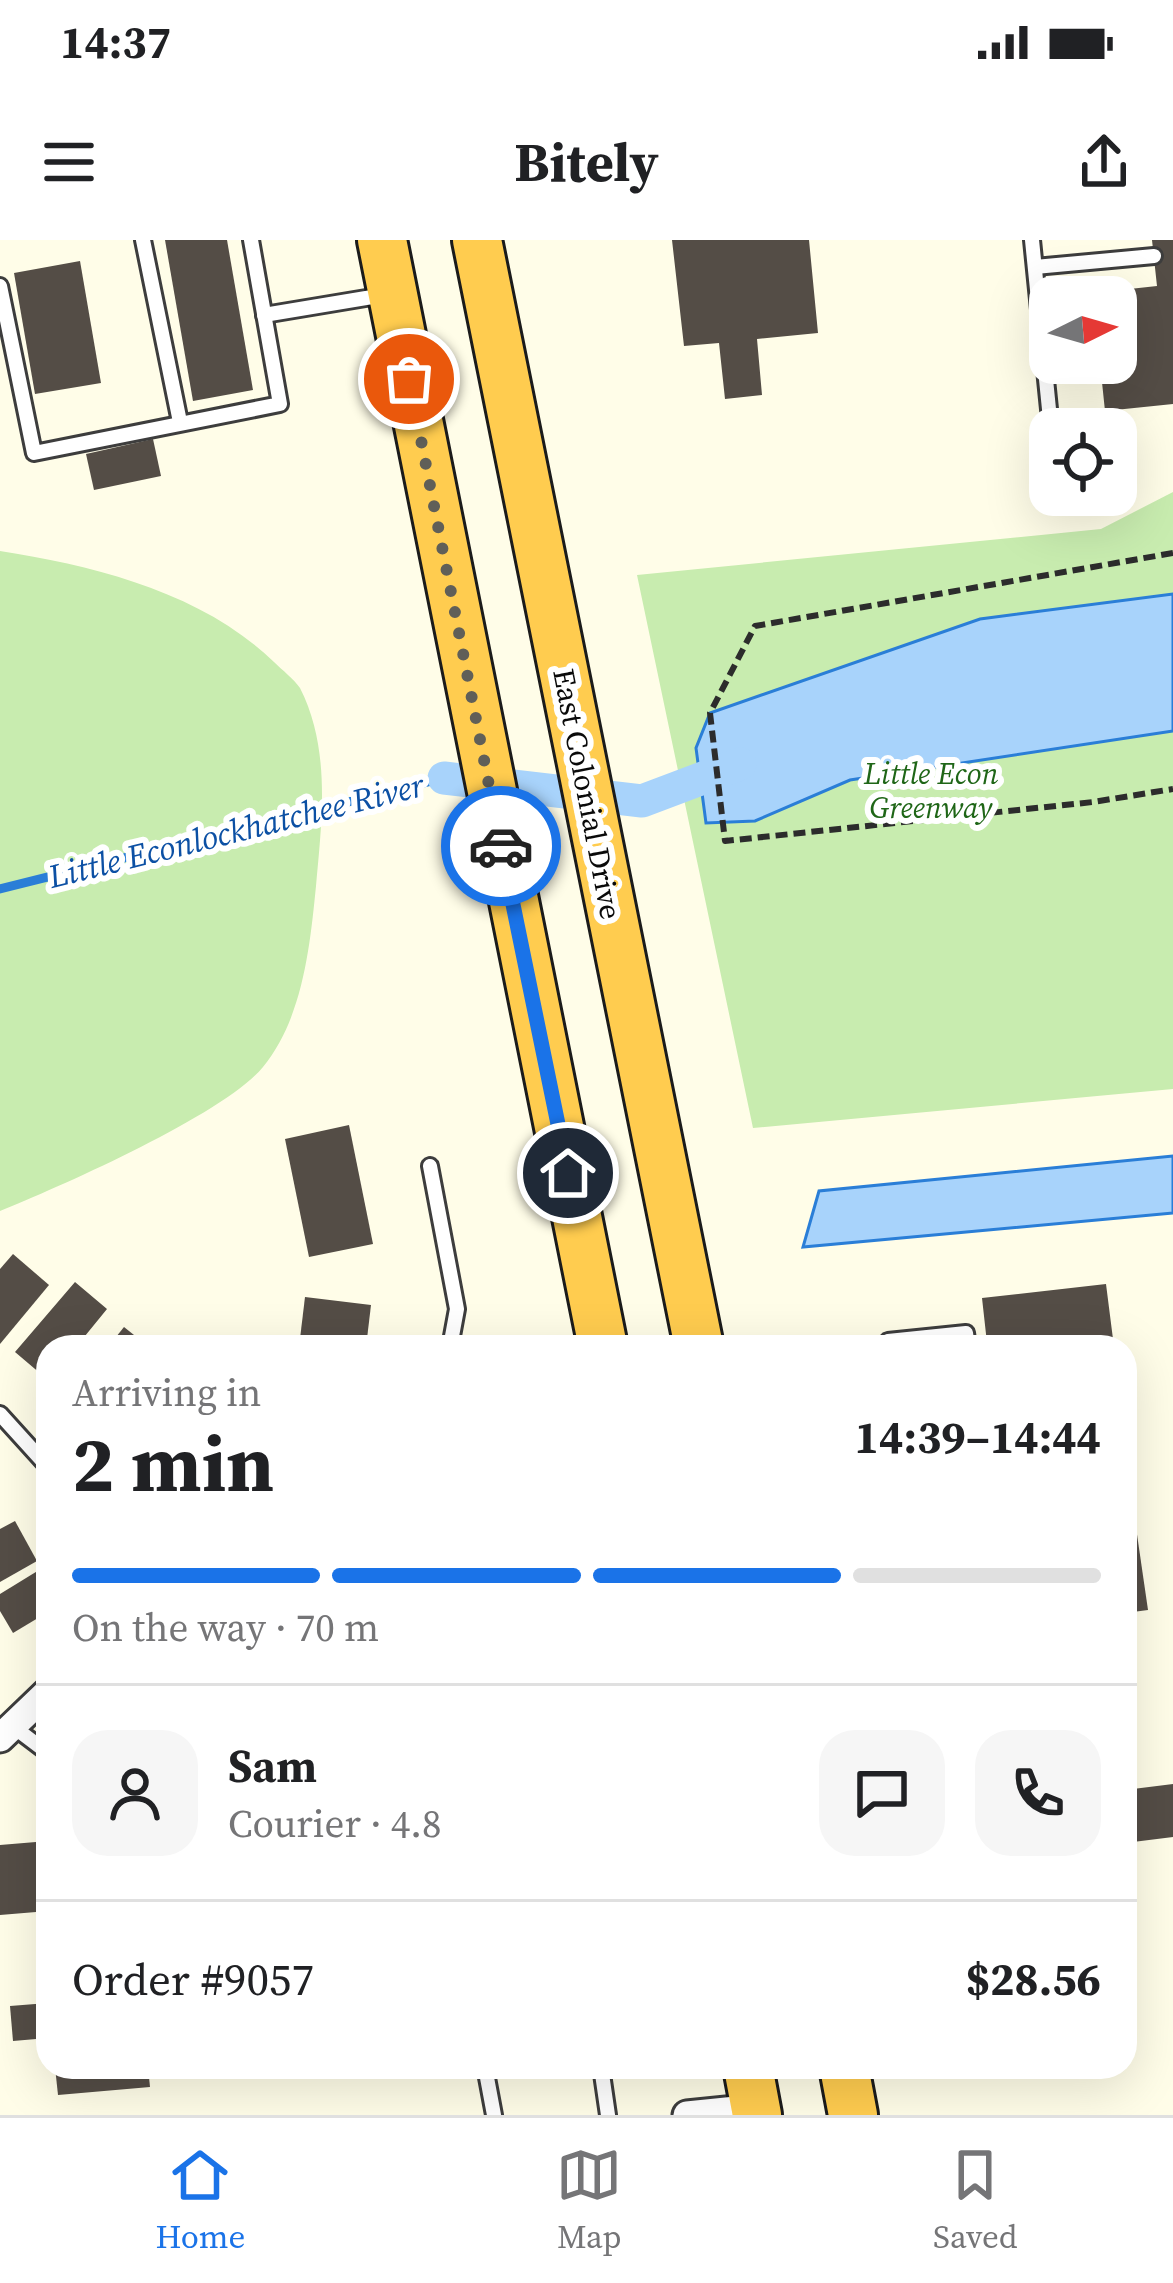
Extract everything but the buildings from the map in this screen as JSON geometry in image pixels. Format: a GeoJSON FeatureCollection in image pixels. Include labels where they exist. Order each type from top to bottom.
{"type":"FeatureCollection","features":[{"type":"Feature","properties":{"kind":"highway"},"geometry":{"type":"LineString","coordinates":[[382,240],[601,1335]]}},
{"type":"Feature","properties":{"kind":"highway","name":"East Colonial Drive"},"geometry":{"type":"LineString","coordinates":[[477,240],[697,1335]]}},
{"type":"Feature","properties":{"kind":"highway"},"geometry":{"type":"LineString","coordinates":[[846,2079],[854,2115]]}},
{"type":"Feature","properties":{"kind":"street"},"geometry":{"type":"LineString","coordinates":[[8,1733],[36,1704]]}},
{"type":"Feature","properties":{"kind":"street"},"geometry":{"type":"LineString","coordinates":[[687,2115],[754,2097]]}},
{"type":"Feature","properties":{"kind":"lane"},"geometry":{"type":"LineString","coordinates":[[143,240],[180,422]]}},
{"type":"Feature","properties":{"kind":"lane"},"geometry":{"type":"LineString","coordinates":[[0,286],[34,452],[280,404],[251,240]]}},
{"type":"Feature","properties":{"kind":"lane"},"geometry":{"type":"LineString","coordinates":[[1032,240],[1049,408]]}},
{"type":"Feature","properties":{"kind":"lane"},"geometry":{"type":"LineString","coordinates":[[1035,268],[1154,256]]}},
{"type":"Feature","properties":{"kind":"lane"},"geometry":{"type":"LineString","coordinates":[[264,315],[393,293]]}},
{"type":"Feature","properties":{"kind":"lane"},"geometry":{"type":"LineString","coordinates":[[430,1166],[457,1309],[452,1335]]}},
{"type":"Feature","properties":{"kind":"lane"},"geometry":{"type":"LineString","coordinates":[[0,1414],[36,1454]]}},
{"type":"Feature","properties":{"kind":"lane"},"geometry":{"type":"LineString","coordinates":[[8,1733],[36,1747]]}},
{"type":"Feature","properties":{"kind":"lane"},"geometry":{"type":"LineString","coordinates":[[486,2079],[494,2115]]}},
{"type":"Feature","properties":{"kind":"lane"},"geometry":{"type":"LineString","coordinates":[[603,2079],[608,2115]]}},
{"type":"Feature","properties":{"kind":"path"},"geometry":{"type":"LineString","coordinates":[[1173,553],[755,626],[737,652],[710,713],[725,841],[1173,789]]}},
{"type":"Feature","properties":{"kind":"green space","name":"Little Econ Greenway"},"geometry":{"type":"Polygon","coordinates":[[[1173,492],[1173,1089],[753,1128],[637,575],[1101,529],[1126,516],[1137,516],[1137,510],[1173,492]]]}},
{"type":"Feature","properties":{"kind":"green space"},"geometry":{"type":"Polygon","coordinates":[[[0,551],[146,586],[246,638],[300,688],[316,735],[322,785],[316,886],[302,981],[287,1026],[263,1067],[243,1086],[179,1127],[0,1211],[0,551]]]}},
{"type":"Feature","properties":{"kind":"water"},"geometry":{"type":"Polygon","coordinates":[[[1173,594],[1173,731],[850,780],[755,821],[706,823],[696,748],[710,713],[980,619],[1173,594]]]}},
{"type":"Feature","properties":{"kind":"water"},"geometry":{"type":"Polygon","coordinates":[[[1173,1156],[1173,1213],[803,1247],[819,1191],[1173,1156]]]}},
{"type":"Feature","properties":{"kind":"waterway","name":"Little Econlockhatchee River"},"geometry":{"type":"LineString","coordinates":[[444,778],[642,801],[740,764]]}},
{"type":"Feature","properties":{"kind":"waterway","name":"Little Econlockhatchee River"},"geometry":{"type":"LineString","coordinates":[[0,889],[444,778]]}},
{"type":"Feature","properties":{"kind":"way so far"},"geometry":{"type":"LineString","coordinates":[[409,379],[501,846]]}},
{"type":"Feature","properties":{"kind":"route"},"geometry":{"type":"LineString","coordinates":[[501,846],[568,1173]]}}]}
